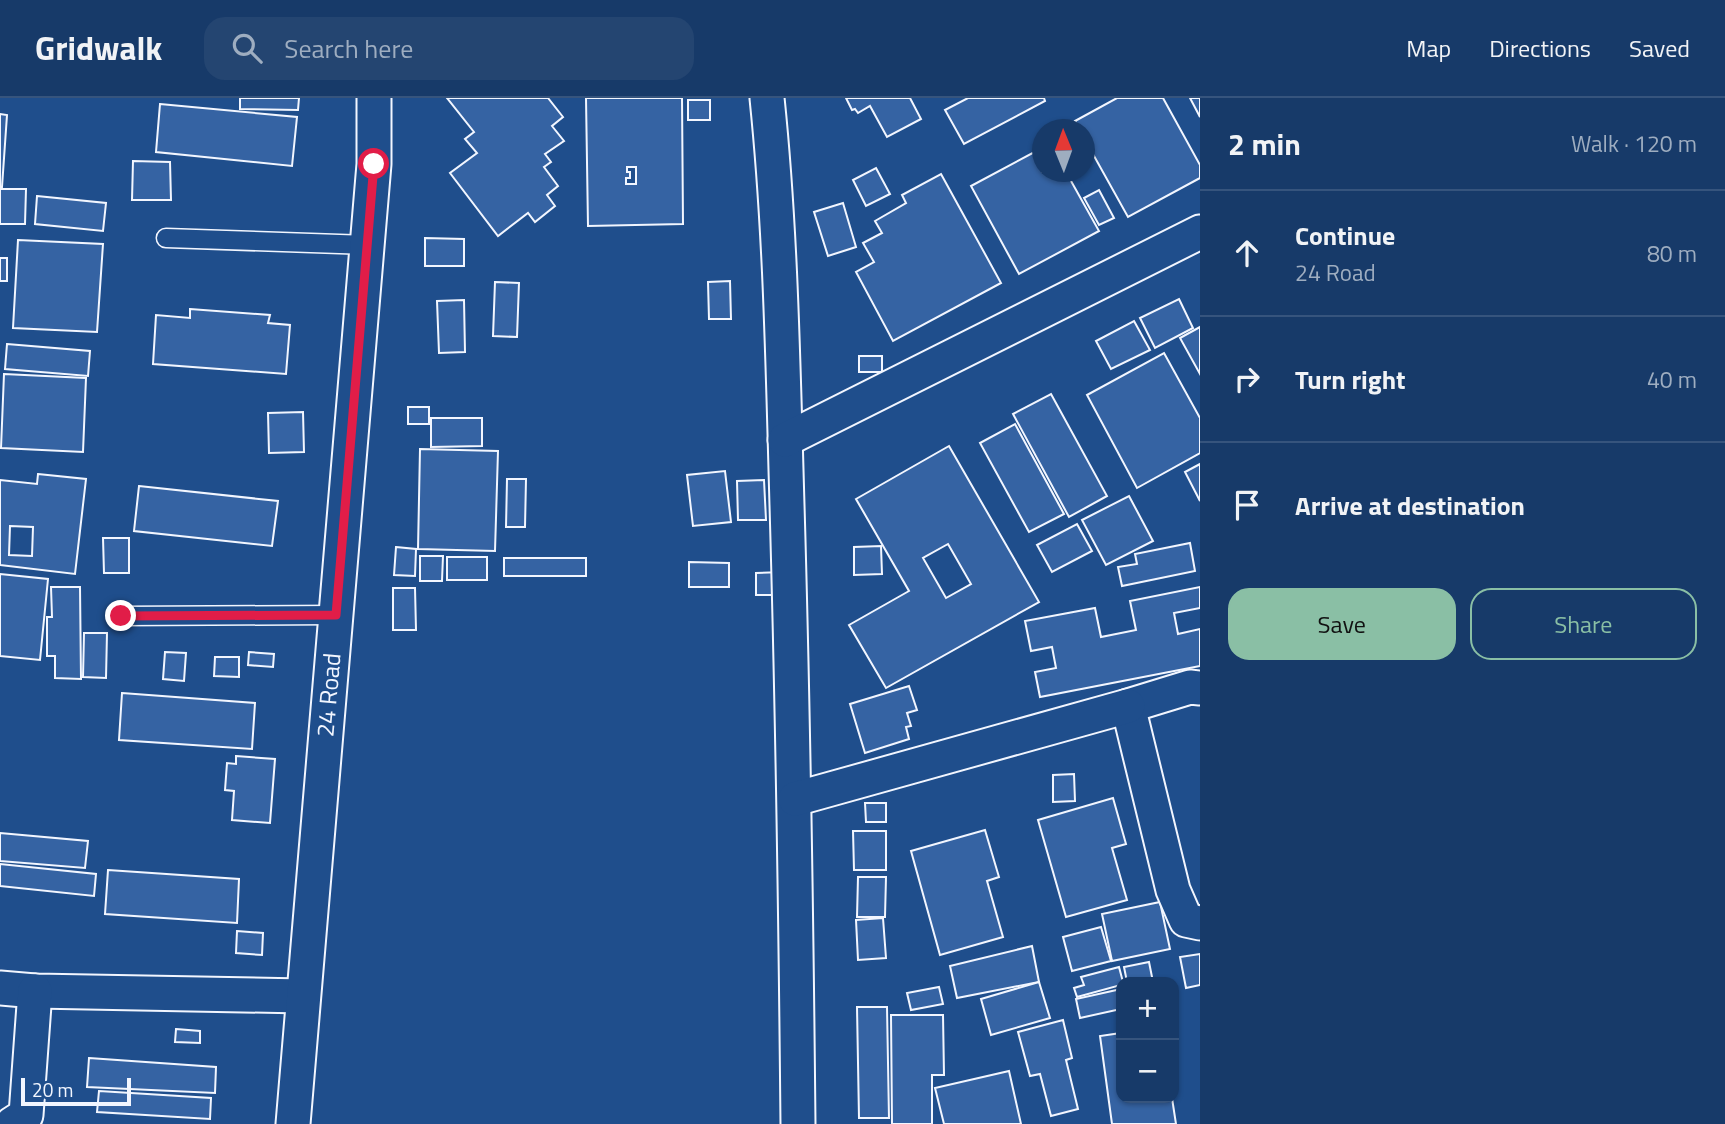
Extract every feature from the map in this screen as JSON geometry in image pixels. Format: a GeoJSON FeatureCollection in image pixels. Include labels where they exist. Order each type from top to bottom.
{"type":"FeatureCollection","features":[{"type":"Feature","properties":{"kind":"street","name":"24 Road"},"geometry":{"type":"LineString","coordinates":[[293,1124],[368,245],[374,164],[374,98]]}},
{"type":"Feature","properties":{"kind":"street"},"geometry":{"type":"LineString","coordinates":[[767,98],[776,188],[785,440],[795,799],[799,1124]]}},
{"type":"Feature","properties":{"kind":"street"},"geometry":{"type":"LineString","coordinates":[[785,440],[1200,232]]}},
{"type":"Feature","properties":{"kind":"street"},"geometry":{"type":"LineString","coordinates":[[795,799],[1190,688],[1200,688]]}},
{"type":"Feature","properties":{"kind":"street"},"geometry":{"type":"LineString","coordinates":[[1128,706],[1172,890],[1186,919],[1200,923]]}},
{"type":"Feature","properties":{"kind":"street"},"geometry":{"type":"LineString","coordinates":[[0,988],[303,996]]}},
{"type":"Feature","properties":{"kind":"street"},"geometry":{"type":"LineString","coordinates":[[12,1124],[26,1115],[35,991]]}},
{"type":"Feature","properties":{"kind":"lane"},"geometry":{"type":"LineString","coordinates":[[166,238],[368,245]]}},
{"type":"Feature","properties":{"kind":"lane"},"geometry":{"type":"LineString","coordinates":[[121,616],[336,615]]}},
{"type":"Feature","properties":{"kind":"building"},"geometry":{"type":"Polygon","coordinates":[[[240,98],[299,98],[298,110],[240,109],[240,98]]]}},
{"type":"Feature","properties":{"kind":"building"},"geometry":{"type":"Polygon","coordinates":[[[447,98],[548,98],[563,117],[552,126],[564,141],[545,154],[551,162],[544,167],[558,186],[547,195],[555,206],[535,222],[528,213],[498,236],[450,173],[477,153],[465,139],[474,132],[447,98]]]}},
{"type":"Feature","properties":{"kind":"building"},"geometry":{"type":"Polygon","coordinates":[[[586,98],[682,98],[683,224],[588,226],[586,98]],[[627,167],[630,178],[626,178],[626,184],[636,184],[636,167],[627,167]]]}},
{"type":"Feature","properties":{"kind":"building"},"geometry":{"type":"Polygon","coordinates":[[[846,98],[910,98],[921,119],[887,137],[870,106],[858,113],[855,109],[852,110],[846,98]]]}},
{"type":"Feature","properties":{"kind":"building"},"geometry":{"type":"Polygon","coordinates":[[[968,98],[1044,98],[1045,101],[964,144],[945,110],[968,98]]]}},
{"type":"Feature","properties":{"kind":"building"},"geometry":{"type":"Polygon","coordinates":[[[1117,98],[1163,98],[1200,165],[1200,178],[1128,217],[1095,158],[1095,119],[1079,119],[1117,98]]]}},
{"type":"Feature","properties":{"kind":"building"},"geometry":{"type":"Polygon","coordinates":[[[1190,98],[1200,98],[1200,117],[1190,98]]]}},
{"type":"Feature","properties":{"kind":"building"},"geometry":{"type":"Polygon","coordinates":[[[688,100],[710,100],[710,120],[688,120],[688,100]]]}},
{"type":"Feature","properties":{"kind":"building"},"geometry":{"type":"Polygon","coordinates":[[[160,104],[297,117],[292,166],[156,152],[160,104]]]}},
{"type":"Feature","properties":{"kind":"building"},"geometry":{"type":"Polygon","coordinates":[[[0,114],[7,115],[2,187],[0,187],[0,114]]]}},
{"type":"Feature","properties":{"kind":"building"},"geometry":{"type":"Polygon","coordinates":[[[1032,153],[1032,182],[1072,182],[1099,231],[1019,274],[971,186],[1032,153]]]}},
{"type":"Feature","properties":{"kind":"building"},"geometry":{"type":"Polygon","coordinates":[[[133,161],[170,162],[171,200],[132,200],[133,161]]]}},
{"type":"Feature","properties":{"kind":"building"},"geometry":{"type":"Polygon","coordinates":[[[876,168],[890,194],[866,206],[853,180],[876,168]]]}},
{"type":"Feature","properties":{"kind":"building"},"geometry":{"type":"Polygon","coordinates":[[[941,174],[1001,283],[893,341],[856,272],[874,262],[863,243],[882,233],[875,221],[906,203],[902,195],[941,174]]]}},
{"type":"Feature","properties":{"kind":"building"},"geometry":{"type":"Polygon","coordinates":[[[0,189],[26,189],[25,224],[0,224],[0,189]]]}},
{"type":"Feature","properties":{"kind":"building"},"geometry":{"type":"Polygon","coordinates":[[[1099,190],[1114,218],[1099,225],[1084,198],[1099,190]]]}},
{"type":"Feature","properties":{"kind":"building"},"geometry":{"type":"Polygon","coordinates":[[[37,196],[106,203],[103,231],[35,224],[37,196]]]}},
{"type":"Feature","properties":{"kind":"building"},"geometry":{"type":"Polygon","coordinates":[[[843,203],[856,247],[828,256],[814,212],[843,203]]]}},
{"type":"Feature","properties":{"kind":"building"},"geometry":{"type":"Polygon","coordinates":[[[425,238],[464,239],[464,266],[425,266],[425,238]]]}},
{"type":"Feature","properties":{"kind":"building"},"geometry":{"type":"Polygon","coordinates":[[[18,240],[103,244],[97,332],[13,328],[18,240]]]}},
{"type":"Feature","properties":{"kind":"building"},"geometry":{"type":"Polygon","coordinates":[[[0,258],[7,258],[7,281],[0,281],[0,258]]]}},
{"type":"Feature","properties":{"kind":"building"},"geometry":{"type":"Polygon","coordinates":[[[730,281],[731,319],[709,319],[708,282],[730,281]]]}},
{"type":"Feature","properties":{"kind":"building"},"geometry":{"type":"Polygon","coordinates":[[[495,282],[519,283],[517,337],[493,336],[495,282]]]}},
{"type":"Feature","properties":{"kind":"building"},"geometry":{"type":"Polygon","coordinates":[[[1179,299],[1193,328],[1155,348],[1140,318],[1179,299]]]}},
{"type":"Feature","properties":{"kind":"building"},"geometry":{"type":"Polygon","coordinates":[[[464,300],[465,352],[439,353],[437,301],[464,300]]]}},
{"type":"Feature","properties":{"kind":"building"},"geometry":{"type":"Polygon","coordinates":[[[190,309],[270,315],[268,323],[290,325],[286,374],[153,364],[156,315],[190,318],[190,309]]]}},
{"type":"Feature","properties":{"kind":"building"},"geometry":{"type":"Polygon","coordinates":[[[1134,321],[1150,350],[1111,369],[1096,341],[1134,321]]]}},
{"type":"Feature","properties":{"kind":"building"},"geometry":{"type":"Polygon","coordinates":[[[1200,327],[1200,374],[1180,338],[1200,327]]]}},
{"type":"Feature","properties":{"kind":"building"},"geometry":{"type":"Polygon","coordinates":[[[7,344],[90,351],[88,376],[5,369],[7,344]]]}},
{"type":"Feature","properties":{"kind":"building"},"geometry":{"type":"Polygon","coordinates":[[[1164,353],[1200,418],[1200,453],[1137,488],[1087,395],[1164,353]]]}},
{"type":"Feature","properties":{"kind":"building"},"geometry":{"type":"Polygon","coordinates":[[[859,356],[882,356],[882,372],[859,372],[859,356]]]}},
{"type":"Feature","properties":{"kind":"building"},"geometry":{"type":"Polygon","coordinates":[[[4,374],[86,378],[83,452],[1,448],[4,374]]]}},
{"type":"Feature","properties":{"kind":"building"},"geometry":{"type":"Polygon","coordinates":[[[1051,394],[1107,496],[1069,517],[1013,414],[1051,394]]]}},
{"type":"Feature","properties":{"kind":"building"},"geometry":{"type":"Polygon","coordinates":[[[408,407],[429,407],[429,424],[408,424],[408,407]]]}},
{"type":"Feature","properties":{"kind":"building"},"geometry":{"type":"Polygon","coordinates":[[[303,412],[304,452],[269,453],[268,413],[303,412]]]}},
{"type":"Feature","properties":{"kind":"building"},"geometry":{"type":"Polygon","coordinates":[[[431,418],[482,418],[482,446],[431,447],[431,418]]]}},
{"type":"Feature","properties":{"kind":"building"},"geometry":{"type":"Polygon","coordinates":[[[1015,424],[1064,514],[1029,532],[980,443],[1015,424]]]}},
{"type":"Feature","properties":{"kind":"building"},"geometry":{"type":"Polygon","coordinates":[[[949,446],[1039,602],[886,688],[849,625],[909,591],[856,499],[949,446]],[[948,544],[923,558],[946,598],[971,584],[948,544]]]}},
{"type":"Feature","properties":{"kind":"building"},"geometry":{"type":"Polygon","coordinates":[[[420,449],[498,451],[495,551],[418,549],[420,449]]]}},
{"type":"Feature","properties":{"kind":"building"},"geometry":{"type":"Polygon","coordinates":[[[1200,464],[1200,501],[1185,472],[1200,464]]]}},
{"type":"Feature","properties":{"kind":"building"},"geometry":{"type":"Polygon","coordinates":[[[725,471],[731,522],[693,526],[687,475],[725,471]]]}},
{"type":"Feature","properties":{"kind":"building"},"geometry":{"type":"Polygon","coordinates":[[[38,474],[86,479],[75,574],[0,565],[0,480],[37,484],[38,474]],[[10,526],[9,555],[32,556],[33,527],[10,526]]]}},
{"type":"Feature","properties":{"kind":"building"},"geometry":{"type":"Polygon","coordinates":[[[507,479],[526,479],[525,527],[506,527],[507,479]]]}},
{"type":"Feature","properties":{"kind":"building"},"geometry":{"type":"Polygon","coordinates":[[[764,480],[766,520],[738,520],[737,481],[764,480]]]}},
{"type":"Feature","properties":{"kind":"building"},"geometry":{"type":"Polygon","coordinates":[[[139,486],[278,501],[272,546],[134,531],[139,486]]]}},
{"type":"Feature","properties":{"kind":"building"},"geometry":{"type":"Polygon","coordinates":[[[1129,496],[1153,541],[1106,565],[1082,520],[1129,496]]]}},
{"type":"Feature","properties":{"kind":"building"},"geometry":{"type":"Polygon","coordinates":[[[1077,524],[1092,551],[1052,572],[1037,545],[1077,524]]]}},
{"type":"Feature","properties":{"kind":"building"},"geometry":{"type":"Polygon","coordinates":[[[103,538],[129,538],[129,573],[104,573],[103,538]]]}},
{"type":"Feature","properties":{"kind":"building"},"geometry":{"type":"Polygon","coordinates":[[[1190,543],[1195,571],[1122,586],[1118,567],[1137,564],[1135,554],[1190,543]]]}},
{"type":"Feature","properties":{"kind":"building"},"geometry":{"type":"Polygon","coordinates":[[[881,546],[882,574],[854,575],[854,547],[881,546]]]}},
{"type":"Feature","properties":{"kind":"building"},"geometry":{"type":"Polygon","coordinates":[[[396,547],[416,549],[415,576],[394,575],[396,547]]]}},
{"type":"Feature","properties":{"kind":"building"},"geometry":{"type":"Polygon","coordinates":[[[420,556],[443,556],[442,581],[420,581],[420,556]]]}},
{"type":"Feature","properties":{"kind":"building"},"geometry":{"type":"Polygon","coordinates":[[[447,557],[487,557],[487,580],[447,580],[447,557]]]}},
{"type":"Feature","properties":{"kind":"building"},"geometry":{"type":"Polygon","coordinates":[[[504,558],[586,558],[586,576],[504,576],[504,558]]]}},
{"type":"Feature","properties":{"kind":"building"},"geometry":{"type":"Polygon","coordinates":[[[689,562],[729,563],[729,587],[689,587],[689,562]]]}},
{"type":"Feature","properties":{"kind":"building"},"geometry":{"type":"Polygon","coordinates":[[[783,572],[784,595],[756,595],[756,573],[783,572]]]}},
{"type":"Feature","properties":{"kind":"building"},"geometry":{"type":"Polygon","coordinates":[[[0,574],[48,579],[40,660],[0,656],[0,574]]]}},
{"type":"Feature","properties":{"kind":"building"},"geometry":{"type":"Polygon","coordinates":[[[51,587],[80,587],[81,679],[55,678],[55,656],[47,656],[47,617],[52,617],[51,587]]]}},
{"type":"Feature","properties":{"kind":"building"},"geometry":{"type":"Polygon","coordinates":[[[1200,587],[1200,608],[1174,613],[1178,634],[1200,629],[1200,666],[1040,697],[1035,672],[1056,668],[1052,647],[1031,651],[1025,621],[1095,608],[1101,637],[1136,630],[1130,601],[1200,587]]]}},
{"type":"Feature","properties":{"kind":"building"},"geometry":{"type":"Polygon","coordinates":[[[393,588],[415,588],[416,630],[393,630],[393,588]]]}},
{"type":"Feature","properties":{"kind":"building"},"geometry":{"type":"Polygon","coordinates":[[[84,633],[107,633],[106,678],[83,677],[84,633]]]}},
{"type":"Feature","properties":{"kind":"building"},"geometry":{"type":"Polygon","coordinates":[[[165,652],[186,653],[184,681],[163,679],[165,652]]]}},
{"type":"Feature","properties":{"kind":"building"},"geometry":{"type":"Polygon","coordinates":[[[249,652],[274,654],[273,667],[248,665],[249,652]]]}},
{"type":"Feature","properties":{"kind":"building"},"geometry":{"type":"Polygon","coordinates":[[[215,657],[239,657],[239,677],[214,676],[215,657]]]}},
{"type":"Feature","properties":{"kind":"building"},"geometry":{"type":"Polygon","coordinates":[[[909,686],[917,710],[907,713],[911,726],[906,727],[909,739],[865,753],[850,704],[909,686]]]}},
{"type":"Feature","properties":{"kind":"building"},"geometry":{"type":"Polygon","coordinates":[[[122,693],[255,703],[252,749],[119,740],[122,693]]]}},
{"type":"Feature","properties":{"kind":"building"},"geometry":{"type":"Polygon","coordinates":[[[236,756],[275,759],[270,823],[232,820],[234,791],[225,790],[227,763],[236,764],[236,756]]]}},
{"type":"Feature","properties":{"kind":"building"},"geometry":{"type":"Polygon","coordinates":[[[1074,774],[1075,801],[1053,802],[1053,775],[1074,774]]]}},
{"type":"Feature","properties":{"kind":"building"},"geometry":{"type":"Polygon","coordinates":[[[1113,798],[1126,844],[1112,848],[1127,900],[1066,917],[1038,820],[1113,798]]]}},
{"type":"Feature","properties":{"kind":"building"},"geometry":{"type":"Polygon","coordinates":[[[865,803],[886,803],[886,822],[866,822],[865,803]]]}},
{"type":"Feature","properties":{"kind":"building"},"geometry":{"type":"Polygon","coordinates":[[[985,830],[999,877],[987,881],[1003,937],[940,955],[911,851],[985,830]]]}},
{"type":"Feature","properties":{"kind":"building"},"geometry":{"type":"Polygon","coordinates":[[[853,831],[886,831],[886,870],[854,870],[853,831]]]}},
{"type":"Feature","properties":{"kind":"building"},"geometry":{"type":"Polygon","coordinates":[[[0,833],[88,841],[85,868],[0,861],[0,833]]]}},
{"type":"Feature","properties":{"kind":"building"},"geometry":{"type":"Polygon","coordinates":[[[0,864],[96,874],[94,896],[0,886],[0,864]]]}},
{"type":"Feature","properties":{"kind":"building"},"geometry":{"type":"Polygon","coordinates":[[[108,870],[239,879],[237,923],[105,914],[108,870]]]}},
{"type":"Feature","properties":{"kind":"building"},"geometry":{"type":"Polygon","coordinates":[[[858,877],[886,877],[885,917],[857,917],[858,877]]]}},
{"type":"Feature","properties":{"kind":"building"},"geometry":{"type":"Polygon","coordinates":[[[1160,902],[1170,949],[1112,961],[1102,914],[1160,902]]]}},
{"type":"Feature","properties":{"kind":"building"},"geometry":{"type":"Polygon","coordinates":[[[883,918],[886,958],[858,960],[856,920],[883,918]]]}},
{"type":"Feature","properties":{"kind":"building"},"geometry":{"type":"Polygon","coordinates":[[[1101,927],[1111,961],[1072,971],[1063,937],[1101,927]]]}},
{"type":"Feature","properties":{"kind":"building"},"geometry":{"type":"Polygon","coordinates":[[[237,931],[263,933],[262,955],[236,953],[237,931]]]}},
{"type":"Feature","properties":{"kind":"building"},"geometry":{"type":"Polygon","coordinates":[[[1032,946],[1039,982],[957,998],[950,966],[1032,946]]]}},
{"type":"Feature","properties":{"kind":"building"},"geometry":{"type":"Polygon","coordinates":[[[1200,954],[1200,985],[1186,988],[1180,957],[1200,954]]]}},
{"type":"Feature","properties":{"kind":"building"},"geometry":{"type":"Polygon","coordinates":[[[1149,962],[1152,977],[1126,977],[1124,967],[1149,962]]]}},
{"type":"Feature","properties":{"kind":"building"},"geometry":{"type":"Polygon","coordinates":[[[1119,967],[1122,977],[1116,977],[1116,986],[1077,997],[1074,988],[1084,985],[1081,977],[1119,967]]]}},
{"type":"Feature","properties":{"kind":"building"},"geometry":{"type":"Polygon","coordinates":[[[1039,982],[1050,1018],[991,1035],[981,999],[1039,982]]]}},
{"type":"Feature","properties":{"kind":"building"},"geometry":{"type":"Polygon","coordinates":[[[939,987],[943,1004],[911,1010],[907,993],[939,987]]]}},
{"type":"Feature","properties":{"kind":"building"},"geometry":{"type":"Polygon","coordinates":[[[1116,990],[1116,1010],[1080,1018],[1076,999],[1116,990]]]}},
{"type":"Feature","properties":{"kind":"building"},"geometry":{"type":"Polygon","coordinates":[[[857,1007],[887,1007],[889,1118],[859,1118],[857,1007]]]}},
{"type":"Feature","properties":{"kind":"building"},"geometry":{"type":"Polygon","coordinates":[[[891,1015],[943,1015],[944,1075],[932,1075],[932,1124],[892,1124],[891,1015]]]}},
{"type":"Feature","properties":{"kind":"building"},"geometry":{"type":"Polygon","coordinates":[[[1063,1020],[1072,1058],[1066,1060],[1078,1109],[1051,1116],[1040,1074],[1030,1076],[1018,1032],[1063,1020]]]}},
{"type":"Feature","properties":{"kind":"building"},"geometry":{"type":"Polygon","coordinates":[[[176,1029],[200,1031],[200,1043],[175,1042],[176,1029]]]}},
{"type":"Feature","properties":{"kind":"building"},"geometry":{"type":"Polygon","coordinates":[[[1116,1034],[1116,1103],[1173,1103],[1176,1124],[1112,1124],[1100,1036],[1116,1034]]]}},
{"type":"Feature","properties":{"kind":"building"},"geometry":{"type":"Polygon","coordinates":[[[89,1058],[216,1067],[215,1093],[87,1087],[89,1058]]]}},
{"type":"Feature","properties":{"kind":"building"},"geometry":{"type":"Polygon","coordinates":[[[1009,1071],[1021,1124],[944,1124],[935,1088],[1009,1071]]]}},
{"type":"Feature","properties":{"kind":"building"},"geometry":{"type":"Polygon","coordinates":[[[99,1091],[211,1098],[210,1119],[97,1112],[99,1091]]]}},
{"type":"Feature","properties":{"kind":"route"},"geometry":{"type":"LineString","coordinates":[[121,616],[336,615],[374,164]]}}]}
